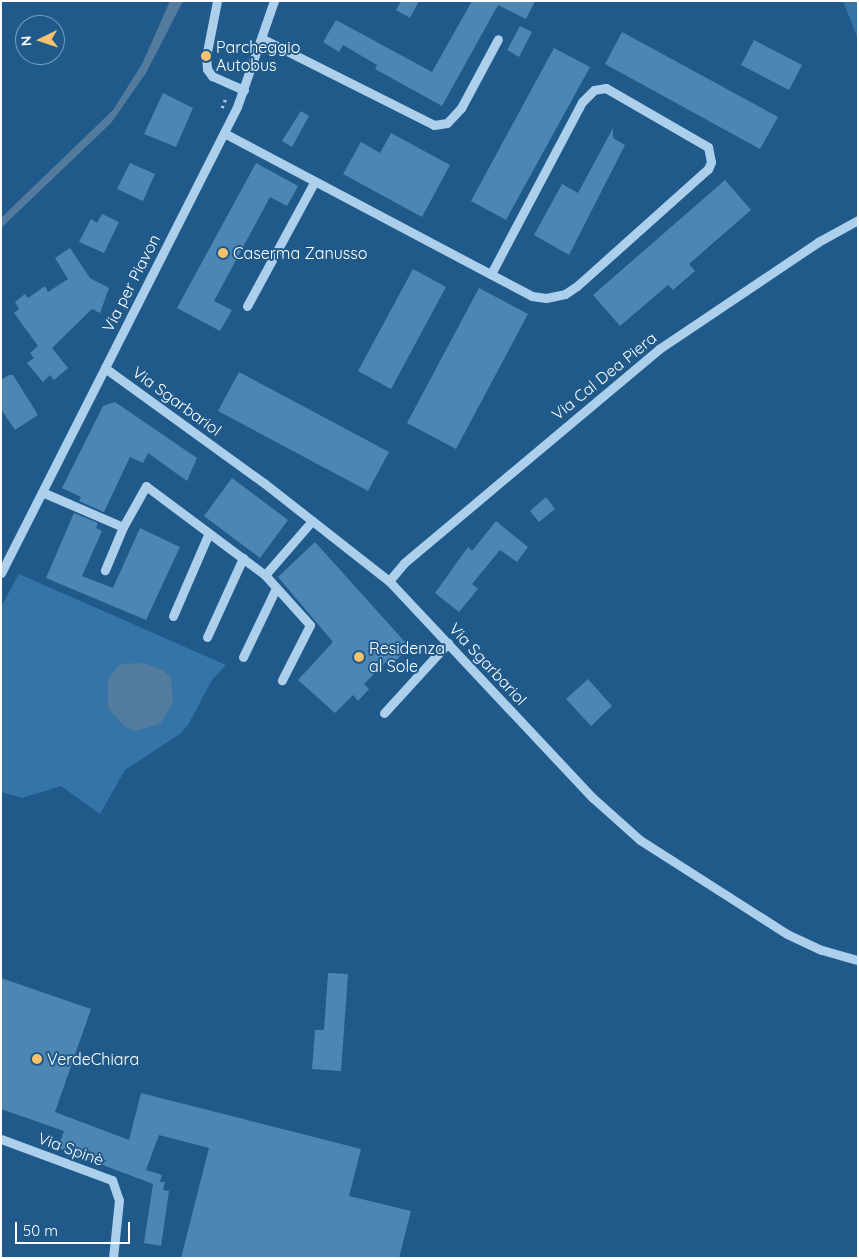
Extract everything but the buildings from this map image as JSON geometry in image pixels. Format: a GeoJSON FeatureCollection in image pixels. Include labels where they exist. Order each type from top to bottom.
{"type":"FeatureCollection","features":[{"type":"Feature","properties":{"kind":"street"},"geometry":{"type":"LineString","coordinates":[[217,1],[206,57],[207,69],[212,76],[244,90]]}},
{"type":"Feature","properties":{"kind":"street","name":"Via per Piavon"},"geometry":{"type":"LineString","coordinates":[[1,573],[224,133],[244,90],[263,39],[274,1]]}},
{"type":"Feature","properties":{"kind":"street"},"geometry":{"type":"LineString","coordinates":[[263,39],[434,125],[447,123],[461,108],[498,39]]}},
{"type":"Feature","properties":{"kind":"street"},"geometry":{"type":"LineString","coordinates":[[224,133],[314,181],[491,274],[538,298],[565,294],[708,169],[711,162],[708,147],[606,88],[594,90],[582,102],[491,274]]}},
{"type":"Feature","properties":{"kind":"street"},"geometry":{"type":"LineString","coordinates":[[247,306],[314,181]]}},
{"type":"Feature","properties":{"kind":"street","name":"Via Cal Dea Piera"},"geometry":{"type":"LineString","coordinates":[[389,581],[404,563],[659,349],[818,242],[858,220]]}},
{"type":"Feature","properties":{"kind":"street","name":"Via Sgarbariol"},"geometry":{"type":"LineString","coordinates":[[105,368],[312,520],[389,581],[593,798],[640,840],[786,934],[822,950],[858,960]]}},
{"type":"Feature","properties":{"kind":"street"},"geometry":{"type":"LineString","coordinates":[[105,570],[123,527],[146,486],[265,575],[310,626],[282,680]]}},
{"type":"Feature","properties":{"kind":"street"},"geometry":{"type":"LineString","coordinates":[[42,492],[123,527]]}},
{"type":"Feature","properties":{"kind":"street"},"geometry":{"type":"LineString","coordinates":[[265,575],[312,520]]}},
{"type":"Feature","properties":{"kind":"street"},"geometry":{"type":"LineString","coordinates":[[173,616],[209,534]]}},
{"type":"Feature","properties":{"kind":"street"},"geometry":{"type":"LineString","coordinates":[[207,637],[243,558]]}},
{"type":"Feature","properties":{"kind":"street"},"geometry":{"type":"LineString","coordinates":[[243,657],[276,588]]}},
{"type":"Feature","properties":{"kind":"street"},"geometry":{"type":"LineString","coordinates":[[384,713],[448,643]]}},
{"type":"Feature","properties":{"kind":"street","name":"Via Spinè"},"geometry":{"type":"LineString","coordinates":[[1,1140],[112,1180],[119,1200],[114,1258]]}},
{"type":"Feature","properties":{"kind":"shaded area"},"geometry":{"type":"Polygon","coordinates":[[[170,1],[183,1],[146,73],[111,123],[1,228],[1,218],[113,110],[142,64],[170,1]]]}},
{"type":"Feature","properties":{"kind":"shaded area"},"geometry":{"type":"Polygon","coordinates":[[[843,1],[858,1],[858,39],[843,1]]]}},
{"type":"Feature","properties":{"kind":"shaded area"},"geometry":{"type":"Polygon","coordinates":[[[19,574],[226,665],[212,680],[188,725],[180,734],[125,770],[100,814],[61,786],[22,798],[1,792],[1,607],[19,574]]]}},
{"type":"Feature","properties":{"kind":"shaded area"},"geometry":{"type":"Polygon","coordinates":[[[143,663],[163,670],[171,678],[173,703],[160,724],[136,731],[125,727],[108,708],[108,678],[120,664],[143,663]]]}},
{"type":"Feature","properties":{"kind":"place","name":"Parcheggio Autobus"},"geometry":{"type":"Point","coordinates":[206,56]}},
{"type":"Feature","properties":{"kind":"place","name":"Caserma Zanusso"},"geometry":{"type":"Point","coordinates":[223,253]}},
{"type":"Feature","properties":{"kind":"place","name":"Residenza al Sole"},"geometry":{"type":"Point","coordinates":[359,657]}},
{"type":"Feature","properties":{"kind":"place","name":"VerdeChiara"},"geometry":{"type":"Point","coordinates":[37,1059]}}]}
